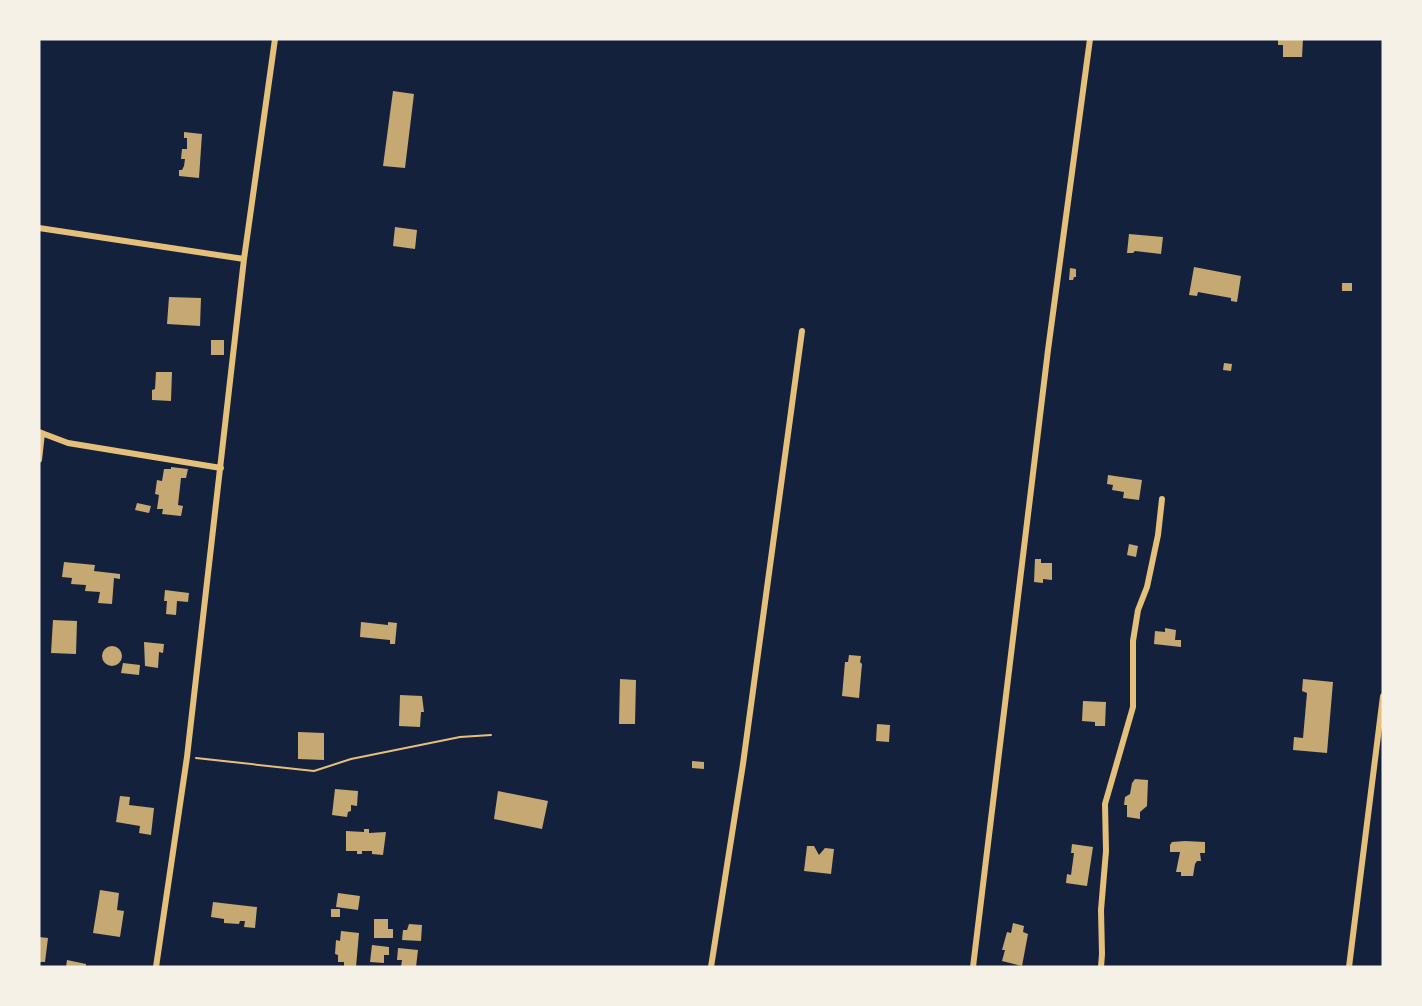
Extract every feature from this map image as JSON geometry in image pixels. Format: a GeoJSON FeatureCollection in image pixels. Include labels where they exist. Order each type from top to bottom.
{"type":"FeatureCollection","features":[{"type":"Feature","properties":{"kind":"street"},"geometry":{"type":"LineString","coordinates":[[156,967],[187,757],[244,259],[275,39]]}},
{"type":"Feature","properties":{"kind":"street"},"geometry":{"type":"LineString","coordinates":[[973,967],[1048,350],[1090,39]]}},
{"type":"Feature","properties":{"kind":"street"},"geometry":{"type":"LineString","coordinates":[[39,228],[244,259]]}},
{"type":"Feature","properties":{"kind":"street"},"geometry":{"type":"LineString","coordinates":[[711,967],[743,764],[802,331]]}},
{"type":"Feature","properties":{"kind":"street"},"geometry":{"type":"LineString","coordinates":[[39,460],[40,433],[68,443],[221,468]]}},
{"type":"Feature","properties":{"kind":"street"},"geometry":{"type":"LineString","coordinates":[[1101,967],[1101,910],[1106,851],[1105,804],[1134,707],[1133,641],[1138,610],[1147,587],[1158,535],[1162,499]]}},
{"type":"Feature","properties":{"kind":"street"},"geometry":{"type":"LineString","coordinates":[[1348,967],[1383,696]]}},
{"type":"Feature","properties":{"kind":"path"},"geometry":{"type":"LineString","coordinates":[[187,757],[314,771],[351,759],[460,737],[491,735]]}},
{"type":"Feature","properties":{"kind":"building"},"geometry":{"type":"Polygon","coordinates":[[[1278,39],[1303,39],[1302,57],[1283,57],[1283,45],[1278,45],[1278,39]]]}},
{"type":"Feature","properties":{"kind":"building"},"geometry":{"type":"Polygon","coordinates":[[[393,91],[414,94],[405,168],[383,166],[393,91]]]}},
{"type":"Feature","properties":{"kind":"building"},"geometry":{"type":"Polygon","coordinates":[[[184,132],[202,134],[199,178],[179,176],[179,170],[182,170],[185,159],[181,159],[182,149],[187,149],[187,138],[184,138],[184,132]]]}},
{"type":"Feature","properties":{"kind":"building"},"geometry":{"type":"Polygon","coordinates":[[[395,227],[417,230],[415,249],[393,246],[395,227]]]}},
{"type":"Feature","properties":{"kind":"building"},"geometry":{"type":"Polygon","coordinates":[[[1129,234],[1163,237],[1161,254],[1135,251],[1127,253],[1129,234]]]}},
{"type":"Feature","properties":{"kind":"building"},"geometry":{"type":"Polygon","coordinates":[[[1194,267],[1241,276],[1237,302],[1231,301],[1231,298],[1198,292],[1197,296],[1189,295],[1194,267]]]}},
{"type":"Feature","properties":{"kind":"building"},"geometry":{"type":"Polygon","coordinates":[[[1070,268],[1076,269],[1076,277],[1073,280],[1069,280],[1070,268]]]}},
{"type":"Feature","properties":{"kind":"building"},"geometry":{"type":"Polygon","coordinates":[[[1342,283],[1352,283],[1352,291],[1342,291],[1342,283]]]}},
{"type":"Feature","properties":{"kind":"building"},"geometry":{"type":"Polygon","coordinates":[[[169,297],[201,298],[200,326],[167,324],[169,297]]]}},
{"type":"Feature","properties":{"kind":"building"},"geometry":{"type":"Polygon","coordinates":[[[211,340],[224,340],[224,355],[211,355],[211,340]]]}},
{"type":"Feature","properties":{"kind":"building"},"geometry":{"type":"Polygon","coordinates":[[[1224,363],[1232,364],[1231,371],[1223,370],[1224,363]]]}},
{"type":"Feature","properties":{"kind":"building"},"geometry":{"type":"Polygon","coordinates":[[[156,372],[172,372],[171,401],[152,400],[156,372]]]}},
{"type":"Feature","properties":{"kind":"building"},"geometry":{"type":"Polygon","coordinates":[[[171,467],[188,469],[186,478],[181,478],[178,505],[183,506],[181,516],[162,514],[163,509],[157,509],[159,495],[155,494],[157,480],[162,481],[164,469],[171,469],[171,467]]]}},
{"type":"Feature","properties":{"kind":"building"},"geometry":{"type":"Polygon","coordinates":[[[1108,475],[1142,480],[1139,500],[1123,498],[1124,492],[1112,490],[1113,485],[1107,484],[1108,475]]]}},
{"type":"Feature","properties":{"kind":"building"},"geometry":{"type":"Polygon","coordinates":[[[137,503],[151,506],[149,513],[135,510],[137,503]]]}},
{"type":"Feature","properties":{"kind":"building"},"geometry":{"type":"Polygon","coordinates":[[[1129,544],[1138,546],[1136,557],[1127,555],[1129,544]]]}},
{"type":"Feature","properties":{"kind":"building"},"geometry":{"type":"Polygon","coordinates":[[[1035,559],[1041,559],[1041,563],[1052,563],[1052,580],[1043,579],[1043,583],[1034,582],[1035,559]]]}},
{"type":"Feature","properties":{"kind":"building"},"geometry":{"type":"Polygon","coordinates":[[[64,562],[95,565],[94,571],[120,574],[120,579],[114,578],[112,604],[98,603],[100,592],[85,591],[86,585],[71,584],[72,578],[62,577],[64,562]]]}},
{"type":"Feature","properties":{"kind":"building"},"geometry":{"type":"Polygon","coordinates":[[[165,590],[189,593],[188,602],[177,601],[176,615],[166,614],[165,590]]]}},
{"type":"Feature","properties":{"kind":"building"},"geometry":{"type":"Polygon","coordinates":[[[53,620],[77,621],[76,654],[51,653],[53,620]]]}},
{"type":"Feature","properties":{"kind":"building"},"geometry":{"type":"Polygon","coordinates":[[[361,622],[388,625],[388,622],[397,623],[395,644],[390,644],[390,640],[360,637],[361,622]]]}},
{"type":"Feature","properties":{"kind":"building"},"geometry":{"type":"Polygon","coordinates":[[[1165,628],[1176,630],[1175,640],[1181,640],[1181,647],[1154,644],[1155,631],[1165,632],[1165,628]]]}},
{"type":"Feature","properties":{"kind":"building"},"geometry":{"type":"Polygon","coordinates":[[[144,642],[164,644],[163,653],[159,652],[158,668],[145,666],[144,642]]]}},
{"type":"Feature","properties":{"kind":"building"},"geometry":{"type":"Polygon","coordinates":[[[112,646],[119,649],[122,656],[119,663],[112,666],[105,663],[102,656],[105,649],[112,646]]]}},
{"type":"Feature","properties":{"kind":"building"},"geometry":{"type":"Polygon","coordinates":[[[849,655],[861,656],[859,698],[842,696],[845,662],[848,662],[849,655]]]}},
{"type":"Feature","properties":{"kind":"building"},"geometry":{"type":"Polygon","coordinates":[[[123,663],[140,665],[139,675],[121,673],[123,663]]]}},
{"type":"Feature","properties":{"kind":"building"},"geometry":{"type":"Polygon","coordinates":[[[620,679],[636,680],[635,724],[619,724],[620,679]]]}},
{"type":"Feature","properties":{"kind":"building"},"geometry":{"type":"Polygon","coordinates":[[[1303,679],[1333,682],[1327,753],[1293,750],[1294,737],[1303,738],[1307,693],[1302,691],[1303,679]]]}},
{"type":"Feature","properties":{"kind":"building"},"geometry":{"type":"Polygon","coordinates":[[[400,695],[422,696],[424,712],[421,712],[420,727],[399,726],[400,695]]]}},
{"type":"Feature","properties":{"kind":"building"},"geometry":{"type":"Polygon","coordinates":[[[1083,701],[1106,702],[1105,726],[1095,726],[1095,722],[1082,721],[1083,701]]]}},
{"type":"Feature","properties":{"kind":"building"},"geometry":{"type":"Polygon","coordinates":[[[877,724],[890,725],[889,742],[876,741],[877,724]]]}},
{"type":"Feature","properties":{"kind":"building"},"geometry":{"type":"Polygon","coordinates":[[[298,732],[324,733],[324,760],[298,759],[298,732]]]}},
{"type":"Feature","properties":{"kind":"building"},"geometry":{"type":"Polygon","coordinates":[[[692,761],[704,762],[704,769],[692,768],[692,761]]]}},
{"type":"Feature","properties":{"kind":"building"},"geometry":{"type":"Polygon","coordinates":[[[1135,779],[1148,780],[1147,806],[1140,812],[1140,819],[1127,817],[1127,805],[1124,805],[1125,797],[1130,794],[1135,779]]]}},
{"type":"Feature","properties":{"kind":"building"},"geometry":{"type":"Polygon","coordinates":[[[335,789],[358,791],[357,806],[351,805],[351,811],[348,812],[347,817],[332,815],[335,789]]]}},
{"type":"Feature","properties":{"kind":"building"},"geometry":{"type":"Polygon","coordinates":[[[498,791],[548,801],[542,829],[494,819],[498,791]]]}},
{"type":"Feature","properties":{"kind":"building"},"geometry":{"type":"Polygon","coordinates":[[[120,796],[130,797],[129,805],[154,808],[151,835],[139,833],[140,826],[116,822],[120,796]]]}},
{"type":"Feature","properties":{"kind":"building"},"geometry":{"type":"Polygon","coordinates":[[[364,829],[369,829],[369,833],[386,832],[383,855],[372,854],[372,851],[362,851],[362,854],[357,854],[357,851],[346,851],[346,831],[364,832],[364,829]]]}},
{"type":"Feature","properties":{"kind":"building"},"geometry":{"type":"Polygon","coordinates":[[[1172,842],[1205,842],[1205,853],[1200,853],[1201,861],[1195,864],[1193,876],[1181,876],[1181,872],[1176,872],[1180,852],[1170,852],[1172,842]]]}},
{"type":"Feature","properties":{"kind":"building"},"geometry":{"type":"Polygon","coordinates":[[[1072,844],[1093,847],[1087,886],[1066,883],[1067,874],[1071,875],[1074,853],[1071,853],[1072,844]]]}},
{"type":"Feature","properties":{"kind":"building"},"geometry":{"type":"Polygon","coordinates":[[[807,846],[814,846],[819,855],[825,848],[834,849],[831,874],[804,871],[807,846]]]}},
{"type":"Feature","properties":{"kind":"building"},"geometry":{"type":"Polygon","coordinates":[[[100,890],[119,893],[117,910],[124,911],[120,937],[93,933],[100,890]]]}},
{"type":"Feature","properties":{"kind":"building"},"geometry":{"type":"Polygon","coordinates":[[[338,893],[360,896],[358,910],[336,907],[338,893]]]}},
{"type":"Feature","properties":{"kind":"building"},"geometry":{"type":"Polygon","coordinates":[[[213,902],[257,907],[255,928],[244,927],[245,921],[240,921],[239,924],[224,923],[224,919],[211,917],[213,902]]]}},
{"type":"Feature","properties":{"kind":"building"},"geometry":{"type":"Polygon","coordinates":[[[331,909],[340,909],[340,917],[331,917],[331,909]]]}},
{"type":"Feature","properties":{"kind":"building"},"geometry":{"type":"Polygon","coordinates":[[[374,919],[388,919],[388,929],[393,929],[393,938],[374,938],[374,919]]]}},
{"type":"Feature","properties":{"kind":"building"},"geometry":{"type":"Polygon","coordinates":[[[1013,923],[1024,926],[1023,932],[1028,934],[1022,966],[1002,961],[1005,950],[1002,950],[1007,932],[1011,933],[1013,923]]]}},
{"type":"Feature","properties":{"kind":"building"},"geometry":{"type":"Polygon","coordinates":[[[409,924],[422,925],[421,941],[402,940],[403,930],[407,930],[409,924]]]}},
{"type":"Feature","properties":{"kind":"building"},"geometry":{"type":"Polygon","coordinates":[[[341,931],[359,933],[356,967],[344,967],[344,962],[338,962],[338,955],[335,954],[336,940],[340,941],[341,931]]]}},
{"type":"Feature","properties":{"kind":"building"},"geometry":{"type":"Polygon","coordinates":[[[39,937],[48,938],[45,962],[39,962],[39,937]]]}},
{"type":"Feature","properties":{"kind":"building"},"geometry":{"type":"Polygon","coordinates":[[[372,945],[389,947],[389,955],[384,955],[384,963],[370,962],[372,945]]]}},
{"type":"Feature","properties":{"kind":"building"},"geometry":{"type":"Polygon","coordinates":[[[398,948],[418,950],[416,967],[401,967],[402,960],[397,960],[398,948]]]}},
{"type":"Feature","properties":{"kind":"building"},"geometry":{"type":"Polygon","coordinates":[[[67,960],[86,964],[86,967],[66,967],[67,960]]]}}]}
